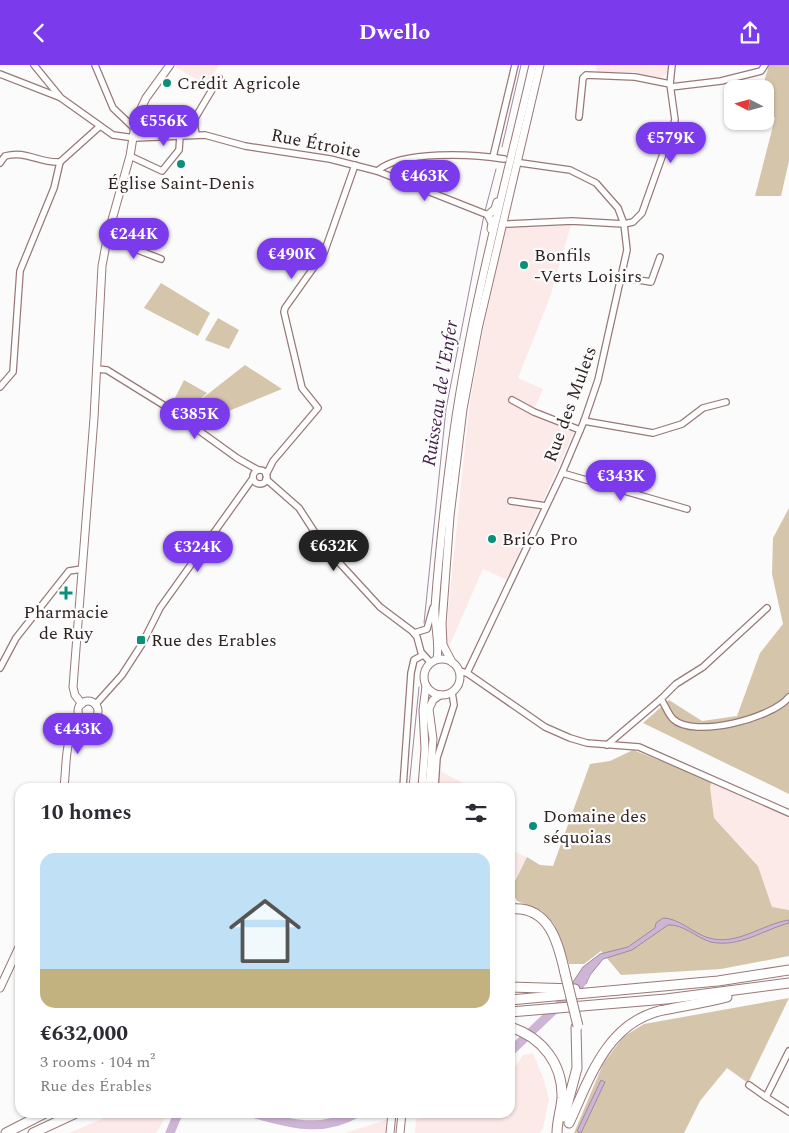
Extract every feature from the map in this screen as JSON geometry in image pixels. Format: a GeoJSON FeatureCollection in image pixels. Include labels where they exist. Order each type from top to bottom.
{"type":"FeatureCollection","features":[{"type":"Feature","properties":{"kind":"highway"},"geometry":{"type":"LineString","coordinates":[[515,909],[533,911],[548,924],[557,939],[577,1026],[581,1064],[566,1133]]}},
{"type":"Feature","properties":{"kind":"highway"},"geometry":{"type":"LineString","coordinates":[[515,913],[529,914],[547,928],[554,940],[564,973]]}},
{"type":"Feature","properties":{"kind":"highway"},"geometry":{"type":"LineString","coordinates":[[515,987],[608,992],[718,981],[789,971]]}},
{"type":"Feature","properties":{"kind":"highway"},"geometry":{"type":"LineString","coordinates":[[515,1012],[751,990],[789,983]]}},
{"type":"Feature","properties":{"kind":"highway"},"geometry":{"type":"LineString","coordinates":[[569,1123],[598,1060],[610,1042],[629,1024],[659,1011],[714,1001],[751,990]]}},
{"type":"Feature","properties":{"kind":"highway"},"geometry":{"type":"LineString","coordinates":[[515,1000],[584,992]]}},
{"type":"Feature","properties":{"kind":"highway"},"geometry":{"type":"LineString","coordinates":[[557,1133],[577,1069],[577,1026]]}},
{"type":"Feature","properties":{"kind":"highway"},"geometry":{"type":"LineString","coordinates":[[515,1029],[534,1038],[547,1051],[560,1076],[562,1099],[557,1133]]}},
{"type":"Feature","properties":{"kind":"highway"},"geometry":{"type":"LineString","coordinates":[[6,1133],[35,1118]]}},
{"type":"Feature","properties":{"kind":"highway"},"geometry":{"type":"LineString","coordinates":[[33,1133],[65,1118]]}},
{"type":"Feature","properties":{"kind":"main road"},"geometry":{"type":"LineString","coordinates":[[82,704],[75,695],[74,687],[97,369],[102,266],[107,238],[130,156],[134,128],[146,97],[170,65]]}},
{"type":"Feature","properties":{"kind":"main road"},"geometry":{"type":"LineString","coordinates":[[422,783],[426,686],[424,675],[434,661],[438,646],[434,624],[437,583],[457,408],[489,249],[533,65]]}},
{"type":"Feature","properties":{"kind":"main road"},"geometry":{"type":"LineString","coordinates":[[429,783],[433,739],[429,709],[433,700],[440,695],[452,692],[458,685],[459,671],[443,645],[442,624],[456,455],[472,355],[540,65]]}},
{"type":"Feature","properties":{"kind":"main road"},"geometry":{"type":"LineString","coordinates":[[489,249],[492,223],[488,215],[495,209],[499,192],[506,181]]}},
{"type":"Feature","properties":{"kind":"main road"},"geometry":{"type":"LineString","coordinates":[[434,661],[446,659],[452,662]]}},
{"type":"Feature","properties":{"kind":"main road"},"geometry":{"type":"LineString","coordinates":[[426,686],[440,695]]}},
{"type":"Feature","properties":{"kind":"main road"},"geometry":{"type":"LineString","coordinates":[[90,702],[95,705],[98,710],[95,718],[87,721],[80,718],[78,711],[82,704],[90,702]]}},
{"type":"Feature","properties":{"kind":"main road"},"geometry":{"type":"LineString","coordinates":[[64,783],[68,738],[72,727],[80,718]]}},
{"type":"Feature","properties":{"kind":"main road"},"geometry":{"type":"LineString","coordinates":[[0,988],[15,956]]}},
{"type":"Feature","properties":{"kind":"main road"},"geometry":{"type":"LineString","coordinates":[[390,1133],[392,1118]]}},
{"type":"Feature","properties":{"kind":"main road"},"geometry":{"type":"LineString","coordinates":[[400,1133],[402,1118]]}},
{"type":"Feature","properties":{"kind":"street"},"geometry":{"type":"LineString","coordinates":[[34,65],[61,98]]}},
{"type":"Feature","properties":{"kind":"street"},"geometry":{"type":"LineString","coordinates":[[95,65],[112,108],[134,128]]}},
{"type":"Feature","properties":{"kind":"street"},"geometry":{"type":"LineString","coordinates":[[493,157],[515,65]]}},
{"type":"Feature","properties":{"kind":"street"},"geometry":{"type":"LineString","coordinates":[[508,225],[572,221],[624,224],[633,222],[642,213],[673,128],[675,110],[670,85],[672,65]]}},
{"type":"Feature","properties":{"kind":"street"},"geometry":{"type":"LineString","coordinates":[[579,117],[583,78],[586,75],[635,77],[670,85],[747,76],[761,71],[765,65]]}},
{"type":"Feature","properties":{"kind":"street"},"geometry":{"type":"LineString","coordinates":[[0,74],[61,98]]}},
{"type":"Feature","properties":{"kind":"street"},"geometry":{"type":"LineString","coordinates":[[196,135],[194,120],[219,78]]}},
{"type":"Feature","properties":{"kind":"street","name":"Rue Étroite"},"geometry":{"type":"LineString","coordinates":[[61,98],[99,127],[113,135],[132,138],[196,135],[356,165],[377,171],[488,215]]}},
{"type":"Feature","properties":{"kind":"street"},"geometry":{"type":"LineString","coordinates":[[0,387],[13,372],[20,271],[54,188],[60,163],[99,127]]}},
{"type":"Feature","properties":{"kind":"street"},"geometry":{"type":"LineString","coordinates":[[130,156],[162,171],[179,150],[180,136]]}},
{"type":"Feature","properties":{"kind":"street"},"geometry":{"type":"LineString","coordinates":[[0,163],[5,156],[17,152],[49,163],[60,163]]}},
{"type":"Feature","properties":{"kind":"street"},"geometry":{"type":"LineString","coordinates":[[377,171],[387,165],[437,155],[452,154],[504,159]]}},
{"type":"Feature","properties":{"kind":"street","name":"Rue des Mulets"},"geometry":{"type":"LineString","coordinates":[[467,673],[562,473],[584,421],[598,380],[627,250],[624,224],[618,208],[608,195],[590,179],[564,169],[522,163]]}},
{"type":"Feature","properties":{"kind":"street"},"geometry":{"type":"LineString","coordinates":[[242,494],[263,480],[273,461],[318,408],[307,395],[300,381],[285,317],[285,308],[324,253],[356,165]]}},
{"type":"Feature","properties":{"kind":"street"},"geometry":{"type":"LineString","coordinates":[[498,242],[508,225],[505,213]]}},
{"type":"Feature","properties":{"kind":"street"},"geometry":{"type":"LineString","coordinates":[[107,238],[161,259]]}},
{"type":"Feature","properties":{"kind":"street"},"geometry":{"type":"LineString","coordinates":[[621,277],[651,282],[660,257]]}},
{"type":"Feature","properties":{"kind":"street"},"geometry":{"type":"LineString","coordinates":[[97,369],[107,370],[165,406],[237,458],[259,470],[263,480]]}},
{"type":"Feature","properties":{"kind":"street"},"geometry":{"type":"LineString","coordinates":[[512,399],[534,412],[580,430]]}},
{"type":"Feature","properties":{"kind":"street"},"geometry":{"type":"LineString","coordinates":[[584,421],[653,433],[682,424],[703,407],[726,402]]}},
{"type":"Feature","properties":{"kind":"street"},"geometry":{"type":"LineString","coordinates":[[237,458],[253,477],[263,480],[277,489],[299,508],[323,545],[380,607],[414,633],[423,655],[434,661]]}},
{"type":"Feature","properties":{"kind":"street"},"geometry":{"type":"LineString","coordinates":[[95,705],[122,675],[142,644],[160,608],[253,477],[259,470],[273,461]]}},
{"type":"Feature","properties":{"kind":"street"},"geometry":{"type":"LineString","coordinates":[[562,473],[686,509]]}},
{"type":"Feature","properties":{"kind":"street"},"geometry":{"type":"LineString","coordinates":[[511,501],[546,505]]}},
{"type":"Feature","properties":{"kind":"street"},"geometry":{"type":"LineString","coordinates":[[0,668],[16,638],[69,571],[82,569]]}},
{"type":"Feature","properties":{"kind":"street"},"geometry":{"type":"LineString","coordinates":[[414,633],[427,629],[431,621],[437,583]]}},
{"type":"Feature","properties":{"kind":"street"},"geometry":{"type":"LineString","coordinates":[[607,745],[676,684],[703,667],[767,607]]}},
{"type":"Feature","properties":{"kind":"street"},"geometry":{"type":"LineString","coordinates":[[403,783],[411,673],[414,661],[423,655]]}},
{"type":"Feature","properties":{"kind":"street"},"geometry":{"type":"LineString","coordinates":[[459,671],[467,673],[545,727],[570,738],[607,745],[639,747],[789,813]]}},
{"type":"Feature","properties":{"kind":"street"},"geometry":{"type":"LineString","coordinates":[[436,783],[437,759],[454,705],[452,692]]}},
{"type":"Feature","properties":{"kind":"street"},"geometry":{"type":"LineString","coordinates":[[661,699],[674,720],[686,725],[709,727],[722,726],[776,709],[789,697]]}},
{"type":"Feature","properties":{"kind":"street"},"geometry":{"type":"LineString","coordinates":[[766,1097],[789,1051]]}},
{"type":"Feature","properties":{"kind":"street"},"geometry":{"type":"LineString","coordinates":[[783,1064],[789,1068]]}},
{"type":"Feature","properties":{"kind":"street"},"geometry":{"type":"LineString","coordinates":[[749,1085],[789,1112]]}},
{"type":"Feature","properties":{"kind":"shaded area"},"geometry":{"type":"Polygon","coordinates":[[[177,65],[219,65],[207,85],[175,67],[177,65]]]}},
{"type":"Feature","properties":{"kind":"shaded area"},"geometry":{"type":"Polygon","coordinates":[[[596,65],[669,65],[668,73],[661,78],[633,72],[597,73],[596,65]]]}},
{"type":"Feature","properties":{"kind":"shaded area"},"geometry":{"type":"Polygon","coordinates":[[[769,65],[789,65],[789,161],[781,196],[755,196],[772,130],[774,130],[775,118],[774,80],[765,80],[769,65]]]}},
{"type":"Feature","properties":{"kind":"shaded area"},"geometry":{"type":"Polygon","coordinates":[[[571,225],[550,297],[518,378],[543,389],[532,414],[574,432],[507,580],[483,569],[448,649],[445,641],[469,408],[483,330],[506,228],[571,225]]]}},
{"type":"Feature","properties":{"kind":"shaded area"},"geometry":{"type":"Polygon","coordinates":[[[161,283],[210,313],[198,336],[144,308],[161,283]]]}},
{"type":"Feature","properties":{"kind":"shaded area"},"geometry":{"type":"Polygon","coordinates":[[[218,318],[239,330],[229,349],[205,340],[218,318]]]}},
{"type":"Feature","properties":{"kind":"shaded area"},"geometry":{"type":"Polygon","coordinates":[[[245,365],[282,389],[202,422],[187,410],[184,413],[173,406],[173,402],[184,380],[207,393],[195,404],[245,365]]]}},
{"type":"Feature","properties":{"kind":"shaded area"},"geometry":{"type":"Polygon","coordinates":[[[789,508],[789,794],[643,723],[669,700],[702,721],[737,716],[760,653],[783,624],[772,574],[773,538],[789,508]]]}},
{"type":"Feature","properties":{"kind":"shaded area"},"geometry":{"type":"Polygon","coordinates":[[[633,750],[712,781],[710,787],[714,818],[758,866],[772,907],[789,910],[789,956],[721,969],[621,975],[601,951],[584,964],[569,964],[554,924],[542,911],[517,901],[515,897],[515,881],[527,857],[540,865],[553,866],[590,764],[610,761],[633,750]]]}},
{"type":"Feature","properties":{"kind":"shaded area"},"geometry":{"type":"Polygon","coordinates":[[[434,768],[463,783],[432,783],[434,768]]]}},
{"type":"Feature","properties":{"kind":"shaded area"},"geometry":{"type":"Polygon","coordinates":[[[712,781],[789,818],[789,910],[772,907],[758,865],[714,818],[710,787],[712,781]]]}},
{"type":"Feature","properties":{"kind":"shaded area"},"geometry":{"type":"Polygon","coordinates":[[[515,852],[527,857],[515,880],[515,852]]]}},
{"type":"Feature","properties":{"kind":"shaded area"},"geometry":{"type":"Polygon","coordinates":[[[663,918],[675,921],[703,936],[720,940],[740,937],[779,922],[789,920],[789,923],[731,943],[711,942],[685,929],[668,925],[632,950],[603,959],[590,975],[586,984],[571,985],[583,967],[600,954],[628,947],[655,928],[656,923],[663,918]]]}},
{"type":"Feature","properties":{"kind":"shaded area"},"geometry":{"type":"Polygon","coordinates":[[[789,998],[748,1083],[727,1068],[700,1101],[684,1133],[574,1133],[603,1064],[623,1037],[644,1024],[789,998]]]}},
{"type":"Feature","properties":{"kind":"shaded area"},"geometry":{"type":"Polygon","coordinates":[[[533,1053],[544,1080],[549,1100],[543,1128],[540,1133],[415,1133],[416,1119],[422,1118],[515,1118],[515,1067],[523,1055],[533,1053]]]}},
{"type":"Feature","properties":{"kind":"shaded area"},"geometry":{"type":"Polygon","coordinates":[[[601,1080],[605,1082],[581,1133],[577,1131],[601,1080]]]}},
{"type":"Feature","properties":{"kind":"shaded area"},"geometry":{"type":"Polygon","coordinates":[[[104,1118],[165,1118],[156,1133],[69,1133],[104,1118]]]}},
{"type":"Feature","properties":{"kind":"shaded area"},"geometry":{"type":"Polygon","coordinates":[[[386,1120],[386,1133],[345,1133],[386,1120]]]}},
{"type":"Feature","properties":{"kind":"waterway","name":"Ruisseau de l'Enfer"},"geometry":{"type":"LineString","coordinates":[[502,147],[521,65]]}},
{"type":"Feature","properties":{"kind":"waterway","name":"Ruisseau de l'Enfer"},"geometry":{"type":"LineString","coordinates":[[485,211],[496,169]]}},
{"type":"Feature","properties":{"kind":"waterway","name":"Ruisseau de l'Enfer"},"geometry":{"type":"LineString","coordinates":[[424,623],[446,409],[484,215]]}},
{"type":"Feature","properties":{"kind":"waterway","name":"Ruisseau de l'Enfer"},"geometry":{"type":"LineString","coordinates":[[409,783],[419,687]]}},
{"type":"Feature","properties":{"kind":"waterway"},"geometry":{"type":"LineString","coordinates":[[515,1047],[580,985],[585,975]]}},
{"type":"Feature","properties":{"kind":"waterway"},"geometry":{"type":"LineString","coordinates":[[170,1133],[176,1118]]}},
{"type":"Feature","properties":{"kind":"waterway"},"geometry":{"type":"LineString","coordinates":[[272,1118],[306,1125],[331,1123],[346,1118]]}},
{"type":"Feature","properties":{"kind":"place","name":"Crédit Agricole"},"geometry":{"type":"Point","coordinates":[167,83]}},
{"type":"Feature","properties":{"kind":"place","name":"Église Saint-Denis"},"geometry":{"type":"Point","coordinates":[181,164]}},
{"type":"Feature","properties":{"kind":"place","name":"Bonfils -Verts Loisirs"},"geometry":{"type":"Point","coordinates":[524,265]}},
{"type":"Feature","properties":{"kind":"place","name":"Brico Pro"},"geometry":{"type":"Point","coordinates":[492,539]}},
{"type":"Feature","properties":{"kind":"place","name":"Pharmacie de Ruy"},"geometry":{"type":"Point","coordinates":[66,593]}},
{"type":"Feature","properties":{"kind":"place","name":"Rue des Erables"},"geometry":{"type":"Point","coordinates":[141,640]}},
{"type":"Feature","properties":{"kind":"place","name":"Domaine des séquoias"},"geometry":{"type":"Point","coordinates":[533,826]}}]}
